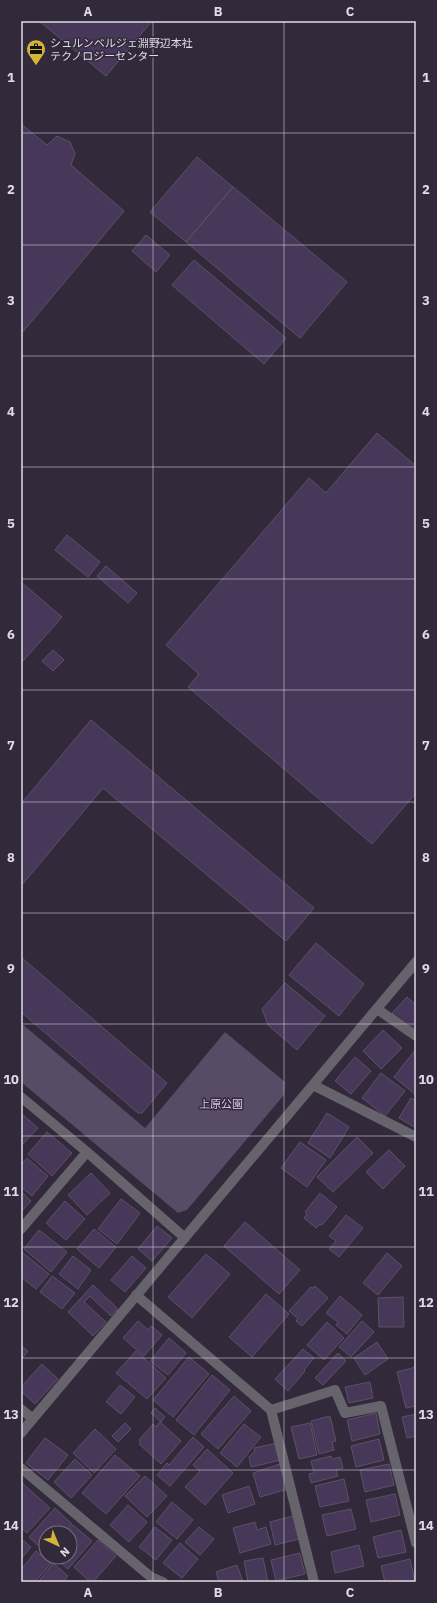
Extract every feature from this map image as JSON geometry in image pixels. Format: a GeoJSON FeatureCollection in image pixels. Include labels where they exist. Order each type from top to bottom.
{"type":"FeatureCollection","features":[{"type":"Feature","properties":{"kind":"street"},"geometry":{"type":"LineString","coordinates":[[21,1433],[416,962]]}},
{"type":"Feature","properties":{"kind":"street"},"geometry":{"type":"LineString","coordinates":[[377,1009],[416,1036]]}},
{"type":"Feature","properties":{"kind":"street"},"geometry":{"type":"LineString","coordinates":[[313,1085],[416,1138]]}},
{"type":"Feature","properties":{"kind":"street"},"geometry":{"type":"LineString","coordinates":[[21,1097],[87,1152],[185,1238]]}},
{"type":"Feature","properties":{"kind":"street"},"geometry":{"type":"LineString","coordinates":[[21,1229],[87,1152]]}},
{"type":"Feature","properties":{"kind":"street"},"geometry":{"type":"LineString","coordinates":[[136,1295],[271,1410],[314,1582]]}},
{"type":"Feature","properties":{"kind":"street"},"geometry":{"type":"LineString","coordinates":[[271,1410],[335,1390],[345,1413],[381,1406],[416,1543]]}},
{"type":"Feature","properties":{"kind":"street"},"geometry":{"type":"LineString","coordinates":[[21,1409],[33,1419]]}},
{"type":"Feature","properties":{"kind":"street"},"geometry":{"type":"LineString","coordinates":[[21,1468],[148,1579],[163,1582]]}},
{"type":"Feature","properties":{"kind":"green space","name":"上原公園"},"geometry":{"type":"Polygon","coordinates":[[[21,1023],[145,1128],[225,1032],[285,1082],[284,1095],[187,1210],[178,1213],[21,1082],[21,1023]]]}},
{"type":"Feature","properties":{"kind":"building"},"geometry":{"type":"Polygon","coordinates":[[[39,21],[152,21],[106,76],[39,21]]]}},
{"type":"Feature","properties":{"kind":"building"},"geometry":{"type":"Polygon","coordinates":[[[21,124],[47,145],[57,136],[70,142],[75,154],[71,165],[124,211],[21,334],[21,124]]]}},
{"type":"Feature","properties":{"kind":"building"},"geometry":{"type":"Polygon","coordinates":[[[197,157],[233,187],[186,242],[150,212],[197,157]]]}},
{"type":"Feature","properties":{"kind":"building"},"geometry":{"type":"Polygon","coordinates":[[[233,187],[347,282],[300,338],[186,242],[233,187]]]}},
{"type":"Feature","properties":{"kind":"building"},"geometry":{"type":"Polygon","coordinates":[[[146,235],[170,255],[156,272],[132,251],[146,235]]]}},
{"type":"Feature","properties":{"kind":"building"},"geometry":{"type":"Polygon","coordinates":[[[194,260],[286,338],[264,364],[172,285],[194,260]]]}},
{"type":"Feature","properties":{"kind":"building"},"geometry":{"type":"Polygon","coordinates":[[[377,433],[416,466],[416,793],[372,844],[188,687],[199,674],[166,645],[309,478],[326,493],[377,433]]]}},
{"type":"Feature","properties":{"kind":"building"},"geometry":{"type":"Polygon","coordinates":[[[67,535],[100,562],[88,577],[55,550],[67,535]]]}},
{"type":"Feature","properties":{"kind":"building"},"geometry":{"type":"Polygon","coordinates":[[[106,566],[137,593],[128,603],[97,576],[106,566]]]}},
{"type":"Feature","properties":{"kind":"building"},"geometry":{"type":"Polygon","coordinates":[[[21,582],[62,617],[23,661],[21,659],[21,582]]]}},
{"type":"Feature","properties":{"kind":"building"},"geometry":{"type":"Polygon","coordinates":[[[53,650],[64,660],[53,671],[42,661],[53,650]]]}},
{"type":"Feature","properties":{"kind":"building"},"geometry":{"type":"Polygon","coordinates":[[[91,720],[314,908],[286,941],[103,788],[21,886],[21,804],[91,720]]]}},
{"type":"Feature","properties":{"kind":"building"},"geometry":{"type":"Polygon","coordinates":[[[316,943],[364,984],[339,1016],[289,975],[316,943]]]}},
{"type":"Feature","properties":{"kind":"building"},"geometry":{"type":"Polygon","coordinates":[[[21,957],[167,1083],[142,1113],[138,1113],[21,1012],[21,957]]]}},
{"type":"Feature","properties":{"kind":"building"},"geometry":{"type":"Polygon","coordinates":[[[285,983],[325,1016],[297,1050],[268,1025],[262,1009],[285,983]]]}},
{"type":"Feature","properties":{"kind":"building"},"geometry":{"type":"Polygon","coordinates":[[[407,997],[416,1005],[416,1029],[413,1032],[392,1013],[407,997]]]}},
{"type":"Feature","properties":{"kind":"building"},"geometry":{"type":"Polygon","coordinates":[[[383,1030],[402,1048],[381,1069],[363,1051],[383,1030]]]}},
{"type":"Feature","properties":{"kind":"building"},"geometry":{"type":"Polygon","coordinates":[[[416,1049],[416,1095],[394,1077],[416,1049]]]}},
{"type":"Feature","properties":{"kind":"building"},"geometry":{"type":"Polygon","coordinates":[[[355,1057],[371,1071],[351,1094],[335,1081],[355,1057]]]}},
{"type":"Feature","properties":{"kind":"building"},"geometry":{"type":"Polygon","coordinates":[[[381,1073],[405,1091],[385,1116],[362,1098],[381,1073]]]}},
{"type":"Feature","properties":{"kind":"building"},"geometry":{"type":"Polygon","coordinates":[[[411,1098],[416,1101],[416,1128],[399,1118],[411,1098]]]}},
{"type":"Feature","properties":{"kind":"building"},"geometry":{"type":"Polygon","coordinates":[[[21,1113],[38,1128],[21,1146],[21,1113]]]}},
{"type":"Feature","properties":{"kind":"building"},"geometry":{"type":"Polygon","coordinates":[[[327,1113],[349,1127],[330,1158],[308,1143],[327,1113]]]}},
{"type":"Feature","properties":{"kind":"building"},"geometry":{"type":"Polygon","coordinates":[[[47,1132],[72,1153],[52,1176],[28,1154],[47,1132]]]}},
{"type":"Feature","properties":{"kind":"building"},"geometry":{"type":"Polygon","coordinates":[[[357,1137],[373,1153],[333,1192],[317,1177],[357,1137]]]}},
{"type":"Feature","properties":{"kind":"building"},"geometry":{"type":"Polygon","coordinates":[[[300,1142],[326,1160],[307,1187],[281,1168],[300,1142]]]}},
{"type":"Feature","properties":{"kind":"building"},"geometry":{"type":"Polygon","coordinates":[[[389,1150],[405,1166],[383,1189],[366,1172],[389,1150]]]}},
{"type":"Feature","properties":{"kind":"building"},"geometry":{"type":"Polygon","coordinates":[[[27,1158],[48,1176],[32,1196],[21,1187],[21,1165],[27,1158]]]}},
{"type":"Feature","properties":{"kind":"building"},"geometry":{"type":"Polygon","coordinates":[[[91,1173],[110,1193],[87,1215],[68,1195],[91,1173]]]}},
{"type":"Feature","properties":{"kind":"building"},"geometry":{"type":"Polygon","coordinates":[[[21,1191],[31,1201],[21,1212],[21,1191]]]}},
{"type":"Feature","properties":{"kind":"building"},"geometry":{"type":"Polygon","coordinates":[[[320,1193],[337,1207],[322,1225],[320,1224],[316,1228],[304,1218],[307,1214],[305,1212],[320,1193]]]}},
{"type":"Feature","properties":{"kind":"building"},"geometry":{"type":"Polygon","coordinates":[[[121,1199],[140,1213],[117,1244],[98,1229],[121,1199]]]}},
{"type":"Feature","properties":{"kind":"building"},"geometry":{"type":"Polygon","coordinates":[[[65,1201],[85,1219],[66,1240],[46,1223],[65,1201]]]}},
{"type":"Feature","properties":{"kind":"building"},"geometry":{"type":"Polygon","coordinates":[[[346,1215],[363,1228],[339,1257],[329,1249],[336,1241],[329,1236],[346,1215]]]}},
{"type":"Feature","properties":{"kind":"building"},"geometry":{"type":"Polygon","coordinates":[[[245,1222],[300,1270],[279,1294],[224,1246],[245,1222]]]}},
{"type":"Feature","properties":{"kind":"building"},"geometry":{"type":"Polygon","coordinates":[[[157,1226],[172,1238],[152,1261],[138,1249],[157,1226]]]}},
{"type":"Feature","properties":{"kind":"building"},"geometry":{"type":"Polygon","coordinates":[[[94,1229],[116,1247],[99,1268],[77,1249],[94,1229]]]}},
{"type":"Feature","properties":{"kind":"building"},"geometry":{"type":"Polygon","coordinates":[[[39,1230],[67,1252],[51,1272],[24,1249],[39,1230]]]}},
{"type":"Feature","properties":{"kind":"building"},"geometry":{"type":"Polygon","coordinates":[[[23,1253],[49,1274],[36,1289],[21,1277],[21,1255],[23,1253]]]}},
{"type":"Feature","properties":{"kind":"building"},"geometry":{"type":"Polygon","coordinates":[[[387,1253],[402,1266],[378,1295],[363,1283],[387,1253]]]}},
{"type":"Feature","properties":{"kind":"building"},"geometry":{"type":"Polygon","coordinates":[[[206,1254],[230,1274],[192,1318],[168,1297],[206,1254]]]}},
{"type":"Feature","properties":{"kind":"building"},"geometry":{"type":"Polygon","coordinates":[[[73,1256],[91,1270],[78,1289],[59,1274],[73,1256]]]}},
{"type":"Feature","properties":{"kind":"building"},"geometry":{"type":"Polygon","coordinates":[[[132,1256],[146,1268],[125,1292],[111,1280],[132,1256]]]}},
{"type":"Feature","properties":{"kind":"building"},"geometry":{"type":"Polygon","coordinates":[[[52,1276],[75,1293],[62,1309],[40,1292],[52,1276]]]}},
{"type":"Feature","properties":{"kind":"building"},"geometry":{"type":"Polygon","coordinates":[[[93,1285],[118,1309],[111,1316],[90,1296],[84,1302],[106,1322],[93,1336],[68,1312],[93,1285]]]}},
{"type":"Feature","properties":{"kind":"building"},"geometry":{"type":"Polygon","coordinates":[[[315,1286],[328,1298],[302,1326],[296,1321],[298,1319],[289,1311],[311,1287],[313,1288],[315,1286]]]}},
{"type":"Feature","properties":{"kind":"building"},"geometry":{"type":"Polygon","coordinates":[[[266,1294],[289,1314],[252,1357],[229,1337],[266,1294]]]}},
{"type":"Feature","properties":{"kind":"building"},"geometry":{"type":"Polygon","coordinates":[[[340,1296],[362,1315],[347,1334],[336,1325],[338,1322],[326,1313],[340,1296]]]}},
{"type":"Feature","properties":{"kind":"building"},"geometry":{"type":"Polygon","coordinates":[[[403,1297],[404,1327],[379,1327],[378,1298],[403,1297]]]}},
{"type":"Feature","properties":{"kind":"building"},"geometry":{"type":"Polygon","coordinates":[[[138,1321],[148,1330],[151,1326],[162,1335],[144,1356],[123,1338],[138,1321]]]}},
{"type":"Feature","properties":{"kind":"building"},"geometry":{"type":"Polygon","coordinates":[[[362,1321],[374,1332],[351,1357],[339,1347],[362,1321]]]}},
{"type":"Feature","properties":{"kind":"building"},"geometry":{"type":"Polygon","coordinates":[[[327,1322],[344,1338],[324,1360],[307,1345],[327,1322]]]}},
{"type":"Feature","properties":{"kind":"building"},"geometry":{"type":"Polygon","coordinates":[[[169,1338],[186,1353],[168,1375],[150,1361],[169,1338]]]}},
{"type":"Feature","properties":{"kind":"building"},"geometry":{"type":"Polygon","coordinates":[[[377,1342],[388,1359],[365,1375],[354,1358],[377,1342]]]}},
{"type":"Feature","properties":{"kind":"building"},"geometry":{"type":"Polygon","coordinates":[[[21,1346],[28,1351],[21,1360],[21,1346]]]}},
{"type":"Feature","properties":{"kind":"building"},"geometry":{"type":"Polygon","coordinates":[[[303,1349],[314,1358],[288,1391],[275,1379],[303,1349]]]}},
{"type":"Feature","properties":{"kind":"building"},"geometry":{"type":"Polygon","coordinates":[[[136,1351],[166,1378],[147,1399],[116,1373],[136,1351]]]}},
{"type":"Feature","properties":{"kind":"building"},"geometry":{"type":"Polygon","coordinates":[[[338,1353],[346,1361],[323,1385],[315,1378],[338,1353]]]}},
{"type":"Feature","properties":{"kind":"building"},"geometry":{"type":"Polygon","coordinates":[[[189,1357],[209,1374],[173,1417],[153,1400],[189,1357]]]}},
{"type":"Feature","properties":{"kind":"building"},"geometry":{"type":"Polygon","coordinates":[[[42,1364],[58,1379],[35,1404],[21,1391],[21,1387],[42,1364]]]}},
{"type":"Feature","properties":{"kind":"building"},"geometry":{"type":"Polygon","coordinates":[[[416,1367],[416,1406],[406,1408],[397,1372],[416,1367]]]}},
{"type":"Feature","properties":{"kind":"building"},"geometry":{"type":"Polygon","coordinates":[[[212,1375],[230,1390],[194,1435],[176,1420],[212,1375]]]}},
{"type":"Feature","properties":{"kind":"building"},"geometry":{"type":"Polygon","coordinates":[[[370,1382],[373,1398],[349,1403],[345,1387],[370,1382]]]}},
{"type":"Feature","properties":{"kind":"building"},"geometry":{"type":"Polygon","coordinates":[[[120,1385],[135,1397],[121,1414],[106,1402],[120,1385]]]}},
{"type":"Feature","properties":{"kind":"building"},"geometry":{"type":"Polygon","coordinates":[[[234,1396],[251,1411],[218,1449],[201,1434],[234,1396]]]}},
{"type":"Feature","properties":{"kind":"building"},"geometry":{"type":"Polygon","coordinates":[[[155,1408],[165,1417],[161,1422],[151,1413],[155,1408]]]}},
{"type":"Feature","properties":{"kind":"building"},"geometry":{"type":"Polygon","coordinates":[[[376,1413],[380,1434],[352,1441],[347,1420],[376,1413]]]}},
{"type":"Feature","properties":{"kind":"building"},"geometry":{"type":"Polygon","coordinates":[[[416,1414],[416,1436],[407,1438],[402,1417],[416,1414]]]}},
{"type":"Feature","properties":{"kind":"building"},"geometry":{"type":"Polygon","coordinates":[[[330,1416],[336,1441],[332,1442],[334,1450],[319,1454],[311,1421],[330,1416]]]}},
{"type":"Feature","properties":{"kind":"building"},"geometry":{"type":"Polygon","coordinates":[[[160,1422],[181,1441],[161,1464],[139,1444],[141,1443],[139,1440],[153,1424],[156,1427],[160,1422]]]}},
{"type":"Feature","properties":{"kind":"building"},"geometry":{"type":"Polygon","coordinates":[[[125,1423],[131,1429],[118,1442],[112,1436],[125,1423]]]}},
{"type":"Feature","properties":{"kind":"building"},"geometry":{"type":"Polygon","coordinates":[[[310,1423],[317,1455],[299,1459],[291,1427],[310,1423]]]}},
{"type":"Feature","properties":{"kind":"building"},"geometry":{"type":"Polygon","coordinates":[[[244,1424],[261,1437],[237,1467],[220,1453],[244,1424]]]}},
{"type":"Feature","properties":{"kind":"building"},"geometry":{"type":"Polygon","coordinates":[[[95,1429],[116,1449],[94,1473],[73,1453],[95,1429]]]}},
{"type":"Feature","properties":{"kind":"building"},"geometry":{"type":"Polygon","coordinates":[[[193,1437],[204,1447],[170,1486],[157,1475],[167,1463],[169,1465],[193,1437]]]}},
{"type":"Feature","properties":{"kind":"building"},"geometry":{"type":"Polygon","coordinates":[[[45,1438],[68,1455],[48,1480],[26,1463],[45,1438]]]}},
{"type":"Feature","properties":{"kind":"building"},"geometry":{"type":"Polygon","coordinates":[[[379,1439],[384,1460],[356,1467],[351,1446],[379,1439]]]}},
{"type":"Feature","properties":{"kind":"building"},"geometry":{"type":"Polygon","coordinates":[[[277,1443],[281,1460],[251,1467],[249,1457],[255,1451],[254,1448],[277,1443]]]}},
{"type":"Feature","properties":{"kind":"building"},"geometry":{"type":"Polygon","coordinates":[[[207,1449],[233,1473],[205,1505],[185,1487],[200,1471],[193,1465],[207,1449]]]}},
{"type":"Feature","properties":{"kind":"building"},"geometry":{"type":"Polygon","coordinates":[[[115,1455],[140,1476],[106,1514],[82,1493],[115,1455]]]}},
{"type":"Feature","properties":{"kind":"building"},"geometry":{"type":"Polygon","coordinates":[[[331,1456],[332,1459],[340,1457],[343,1468],[336,1470],[338,1476],[311,1483],[309,1474],[314,1473],[311,1461],[331,1456]]]}},
{"type":"Feature","properties":{"kind":"building"},"geometry":{"type":"Polygon","coordinates":[[[75,1459],[92,1475],[71,1498],[54,1482],[75,1459]]]}},
{"type":"Feature","properties":{"kind":"building"},"geometry":{"type":"Polygon","coordinates":[[[280,1464],[288,1489],[260,1497],[253,1473],[280,1464]]]}},
{"type":"Feature","properties":{"kind":"building"},"geometry":{"type":"Polygon","coordinates":[[[389,1464],[394,1485],[365,1492],[360,1470],[389,1464]]]}},
{"type":"Feature","properties":{"kind":"building"},"geometry":{"type":"Polygon","coordinates":[[[145,1476],[167,1496],[147,1517],[125,1496],[145,1476]]]}},
{"type":"Feature","properties":{"kind":"building"},"geometry":{"type":"Polygon","coordinates":[[[344,1479],[349,1501],[320,1507],[315,1486],[344,1479]]]}},
{"type":"Feature","properties":{"kind":"building"},"geometry":{"type":"Polygon","coordinates":[[[21,1482],[50,1508],[27,1533],[21,1528],[21,1507],[23,1505],[21,1503],[21,1482]]]}},
{"type":"Feature","properties":{"kind":"building"},"geometry":{"type":"Polygon","coordinates":[[[249,1486],[255,1504],[228,1513],[222,1495],[249,1486]]]}},
{"type":"Feature","properties":{"kind":"building"},"geometry":{"type":"Polygon","coordinates":[[[395,1494],[400,1515],[371,1522],[366,1500],[395,1494]]]}},
{"type":"Feature","properties":{"kind":"building"},"geometry":{"type":"Polygon","coordinates":[[[172,1502],[193,1520],[177,1539],[156,1522],[172,1502]]]}},
{"type":"Feature","properties":{"kind":"building"},"geometry":{"type":"Polygon","coordinates":[[[128,1505],[147,1522],[129,1542],[110,1525],[128,1505]]]}},
{"type":"Feature","properties":{"kind":"building"},"geometry":{"type":"Polygon","coordinates":[[[55,1508],[72,1524],[71,1525],[40,1525],[55,1508]]]}},
{"type":"Feature","properties":{"kind":"building"},"geometry":{"type":"Polygon","coordinates":[[[351,1509],[356,1529],[327,1536],[322,1515],[351,1509]]]}},
{"type":"Feature","properties":{"kind":"building"},"geometry":{"type":"Polygon","coordinates":[[[297,1515],[303,1538],[275,1545],[270,1522],[297,1515]]]}},
{"type":"Feature","properties":{"kind":"building"},"geometry":{"type":"Polygon","coordinates":[[[255,1522],[257,1530],[266,1527],[271,1544],[240,1553],[233,1528],[255,1522]]]}},
{"type":"Feature","properties":{"kind":"building"},"geometry":{"type":"Polygon","coordinates":[[[38,1527],[38,1545],[29,1537],[38,1527]]]}},
{"type":"Feature","properties":{"kind":"building"},"geometry":{"type":"Polygon","coordinates":[[[155,1527],[172,1540],[156,1560],[139,1547],[155,1527]]]}},
{"type":"Feature","properties":{"kind":"building"},"geometry":{"type":"Polygon","coordinates":[[[199,1527],[214,1539],[200,1555],[185,1542],[199,1527]]]}},
{"type":"Feature","properties":{"kind":"building"},"geometry":{"type":"Polygon","coordinates":[[[78,1529],[92,1541],[78,1557],[78,1529]]]}},
{"type":"Feature","properties":{"kind":"building"},"geometry":{"type":"Polygon","coordinates":[[[401,1530],[406,1552],[378,1558],[373,1537],[401,1530]]]}},
{"type":"Feature","properties":{"kind":"building"},"geometry":{"type":"Polygon","coordinates":[[[21,1539],[31,1547],[21,1559],[21,1539]]]}},
{"type":"Feature","properties":{"kind":"building"},"geometry":{"type":"Polygon","coordinates":[[[98,1540],[116,1556],[93,1582],[90,1582],[74,1567],[78,1565],[78,1562],[98,1540]]]}},
{"type":"Feature","properties":{"kind":"building"},"geometry":{"type":"Polygon","coordinates":[[[180,1543],[198,1559],[182,1578],[163,1563],[180,1543]]]}},
{"type":"Feature","properties":{"kind":"building"},"geometry":{"type":"Polygon","coordinates":[[[359,1545],[364,1566],[335,1573],[331,1552],[359,1545]]]}},
{"type":"Feature","properties":{"kind":"building"},"geometry":{"type":"Polygon","coordinates":[[[36,1551],[38,1553],[38,1565],[49,1565],[35,1582],[26,1582],[21,1578],[21,1570],[36,1551]]]}},
{"type":"Feature","properties":{"kind":"building"},"geometry":{"type":"Polygon","coordinates":[[[300,1553],[305,1574],[276,1581],[271,1560],[300,1553]]]}},
{"type":"Feature","properties":{"kind":"building"},"geometry":{"type":"Polygon","coordinates":[[[263,1558],[268,1582],[248,1582],[244,1561],[263,1558]]]}},
{"type":"Feature","properties":{"kind":"building"},"geometry":{"type":"Polygon","coordinates":[[[410,1559],[415,1581],[385,1582],[381,1566],[410,1559]]]}},
{"type":"Feature","properties":{"kind":"building"},"geometry":{"type":"Polygon","coordinates":[[[51,1565],[55,1565],[68,1576],[63,1582],[38,1582],[51,1565]]]}},
{"type":"Feature","properties":{"kind":"building"},"geometry":{"type":"Polygon","coordinates":[[[63,1565],[71,1565],[68,1569],[63,1565]]]}},
{"type":"Feature","properties":{"kind":"building"},"geometry":{"type":"Polygon","coordinates":[[[237,1565],[243,1582],[219,1582],[216,1572],[237,1565]]]}},
{"type":"Feature","properties":{"kind":"place","name":"シュルンベルジェ淵野辺本社 テクノロジーセンター"},"geometry":{"type":"Point","coordinates":[36,66]}}]}
